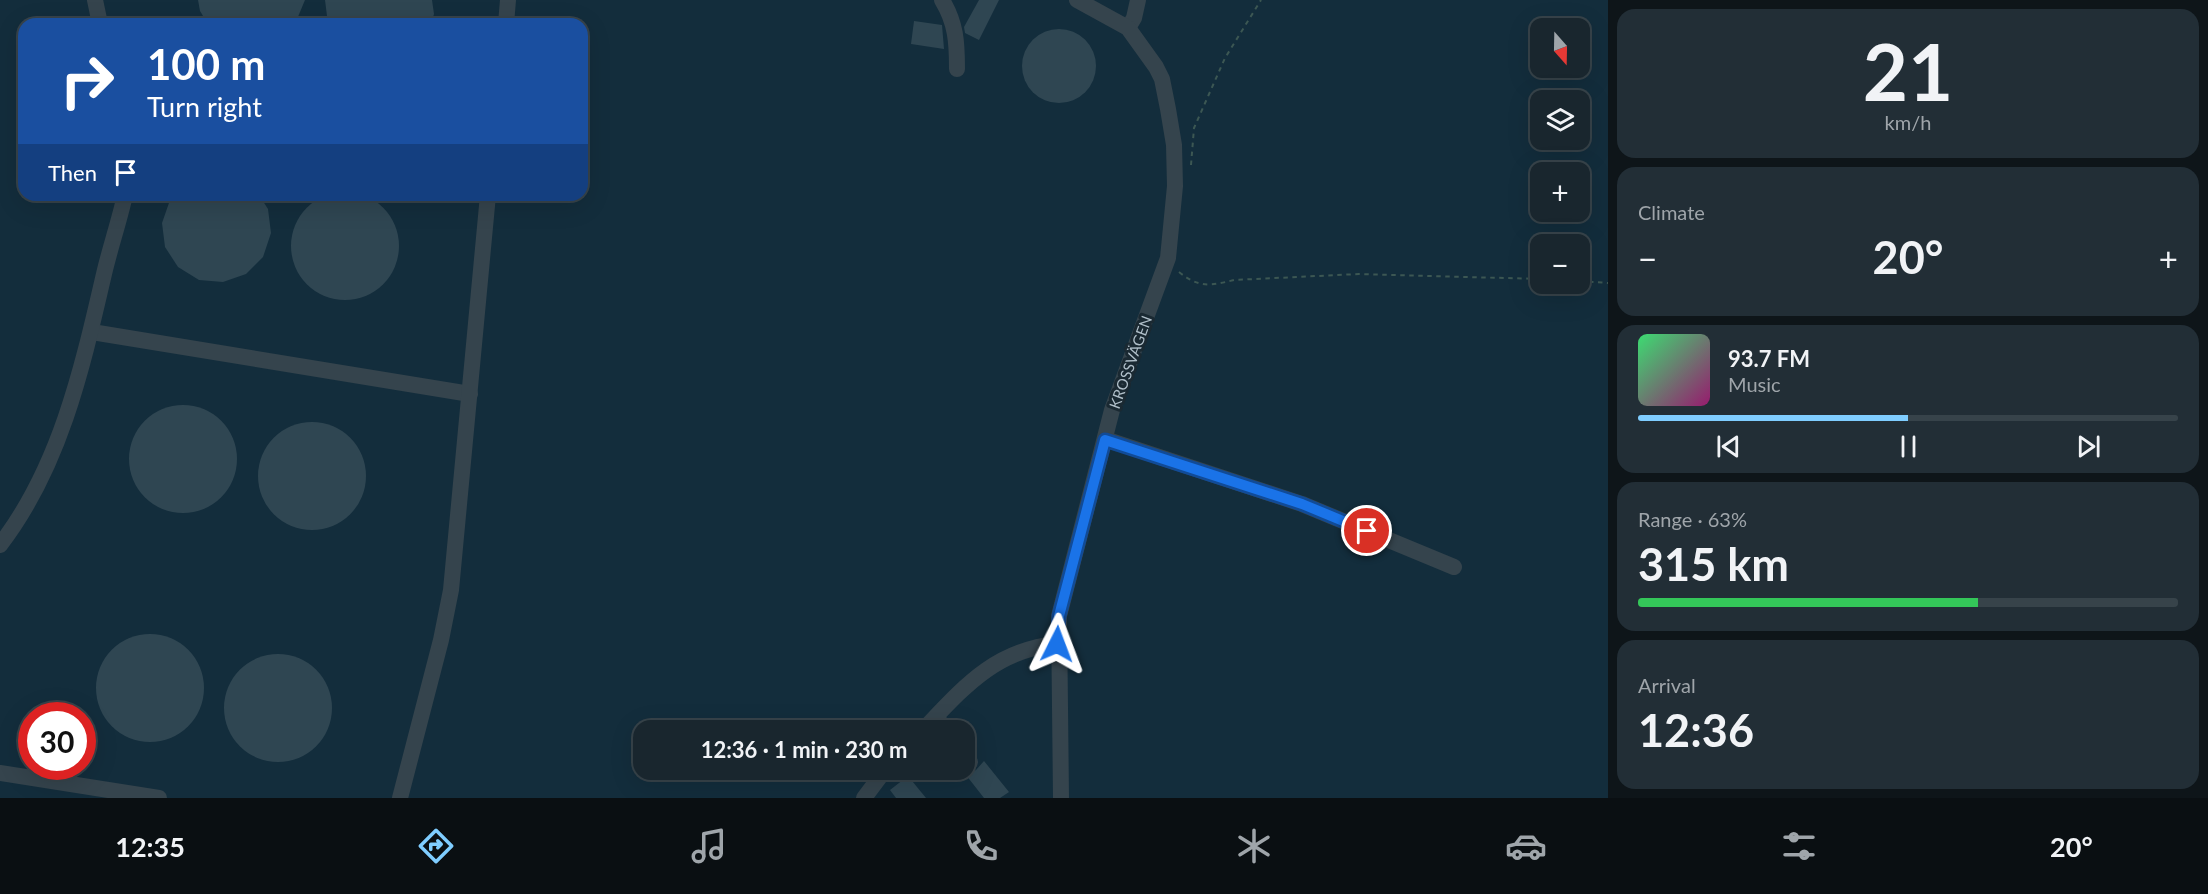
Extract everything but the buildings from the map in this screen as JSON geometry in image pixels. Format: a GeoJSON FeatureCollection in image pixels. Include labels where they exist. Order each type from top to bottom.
{"type":"FeatureCollection","features":[{"type":"Feature","properties":{"kind":"street"},"geometry":{"type":"LineString","coordinates":[[95,0],[99,18]]}},
{"type":"Feature","properties":{"kind":"street"},"geometry":{"type":"LineString","coordinates":[[506,18],[508,0]]}},
{"type":"Feature","properties":{"kind":"street"},"geometry":{"type":"LineString","coordinates":[[942,0],[952,16],[957,35],[957,69]]}},
{"type":"Feature","properties":{"kind":"street","name":"KROSSVÄGEN"},"geometry":{"type":"LineString","coordinates":[[1061,798],[1057,644],[1059,616],[1112,410],[1168,258],[1175,186],[1174,145],[1162,79],[1148,52],[1128,28],[1077,0]]}},
{"type":"Feature","properties":{"kind":"street"},"geometry":{"type":"LineString","coordinates":[[1128,28],[1134,18],[1137,0]]}},
{"type":"Feature","properties":{"kind":"street"},"geometry":{"type":"LineString","coordinates":[[0,545],[19,521],[59,439],[92,332],[124,201]]}},
{"type":"Feature","properties":{"kind":"street"},"geometry":{"type":"LineString","coordinates":[[400,798],[441,640],[451,590],[488,201]]}},
{"type":"Feature","properties":{"kind":"street"},"geometry":{"type":"LineString","coordinates":[[92,332],[470,394]]}},
{"type":"Feature","properties":{"kind":"street"},"geometry":{"type":"LineString","coordinates":[[1105,440],[1302,504],[1454,567]]}},
{"type":"Feature","properties":{"kind":"street"},"geometry":{"type":"LineString","coordinates":[[933,720],[988,668],[1010,654],[1032,646],[1057,644]]}},
{"type":"Feature","properties":{"kind":"street"},"geometry":{"type":"LineString","coordinates":[[0,773],[159,798]]}},
{"type":"Feature","properties":{"kind":"street"},"geometry":{"type":"LineString","coordinates":[[864,798],[878,780]]}},
{"type":"Feature","properties":{"kind":"path"},"geometry":{"type":"LineString","coordinates":[[1191,168],[1194,128],[1225,58],[1261,0]]}},
{"type":"Feature","properties":{"kind":"path"},"geometry":{"type":"LineString","coordinates":[[1168,258],[1180,273],[1196,285],[1217,284],[1234,279],[1359,274],[1530,279]]}},
{"type":"Feature","properties":{"kind":"path"},"geometry":{"type":"LineString","coordinates":[[1590,282],[1608,283]]}},
{"type":"Feature","properties":{"kind":"water"},"geometry":{"type":"Polygon","coordinates":[[[0,0],[1608,0],[1608,798],[0,798],[0,0]]]}},
{"type":"Feature","properties":{"kind":"route"},"geometry":{"type":"LineString","coordinates":[[1057,644],[1059,616],[1105,440],[1142,450],[1302,504],[1367,531]]}}]}
